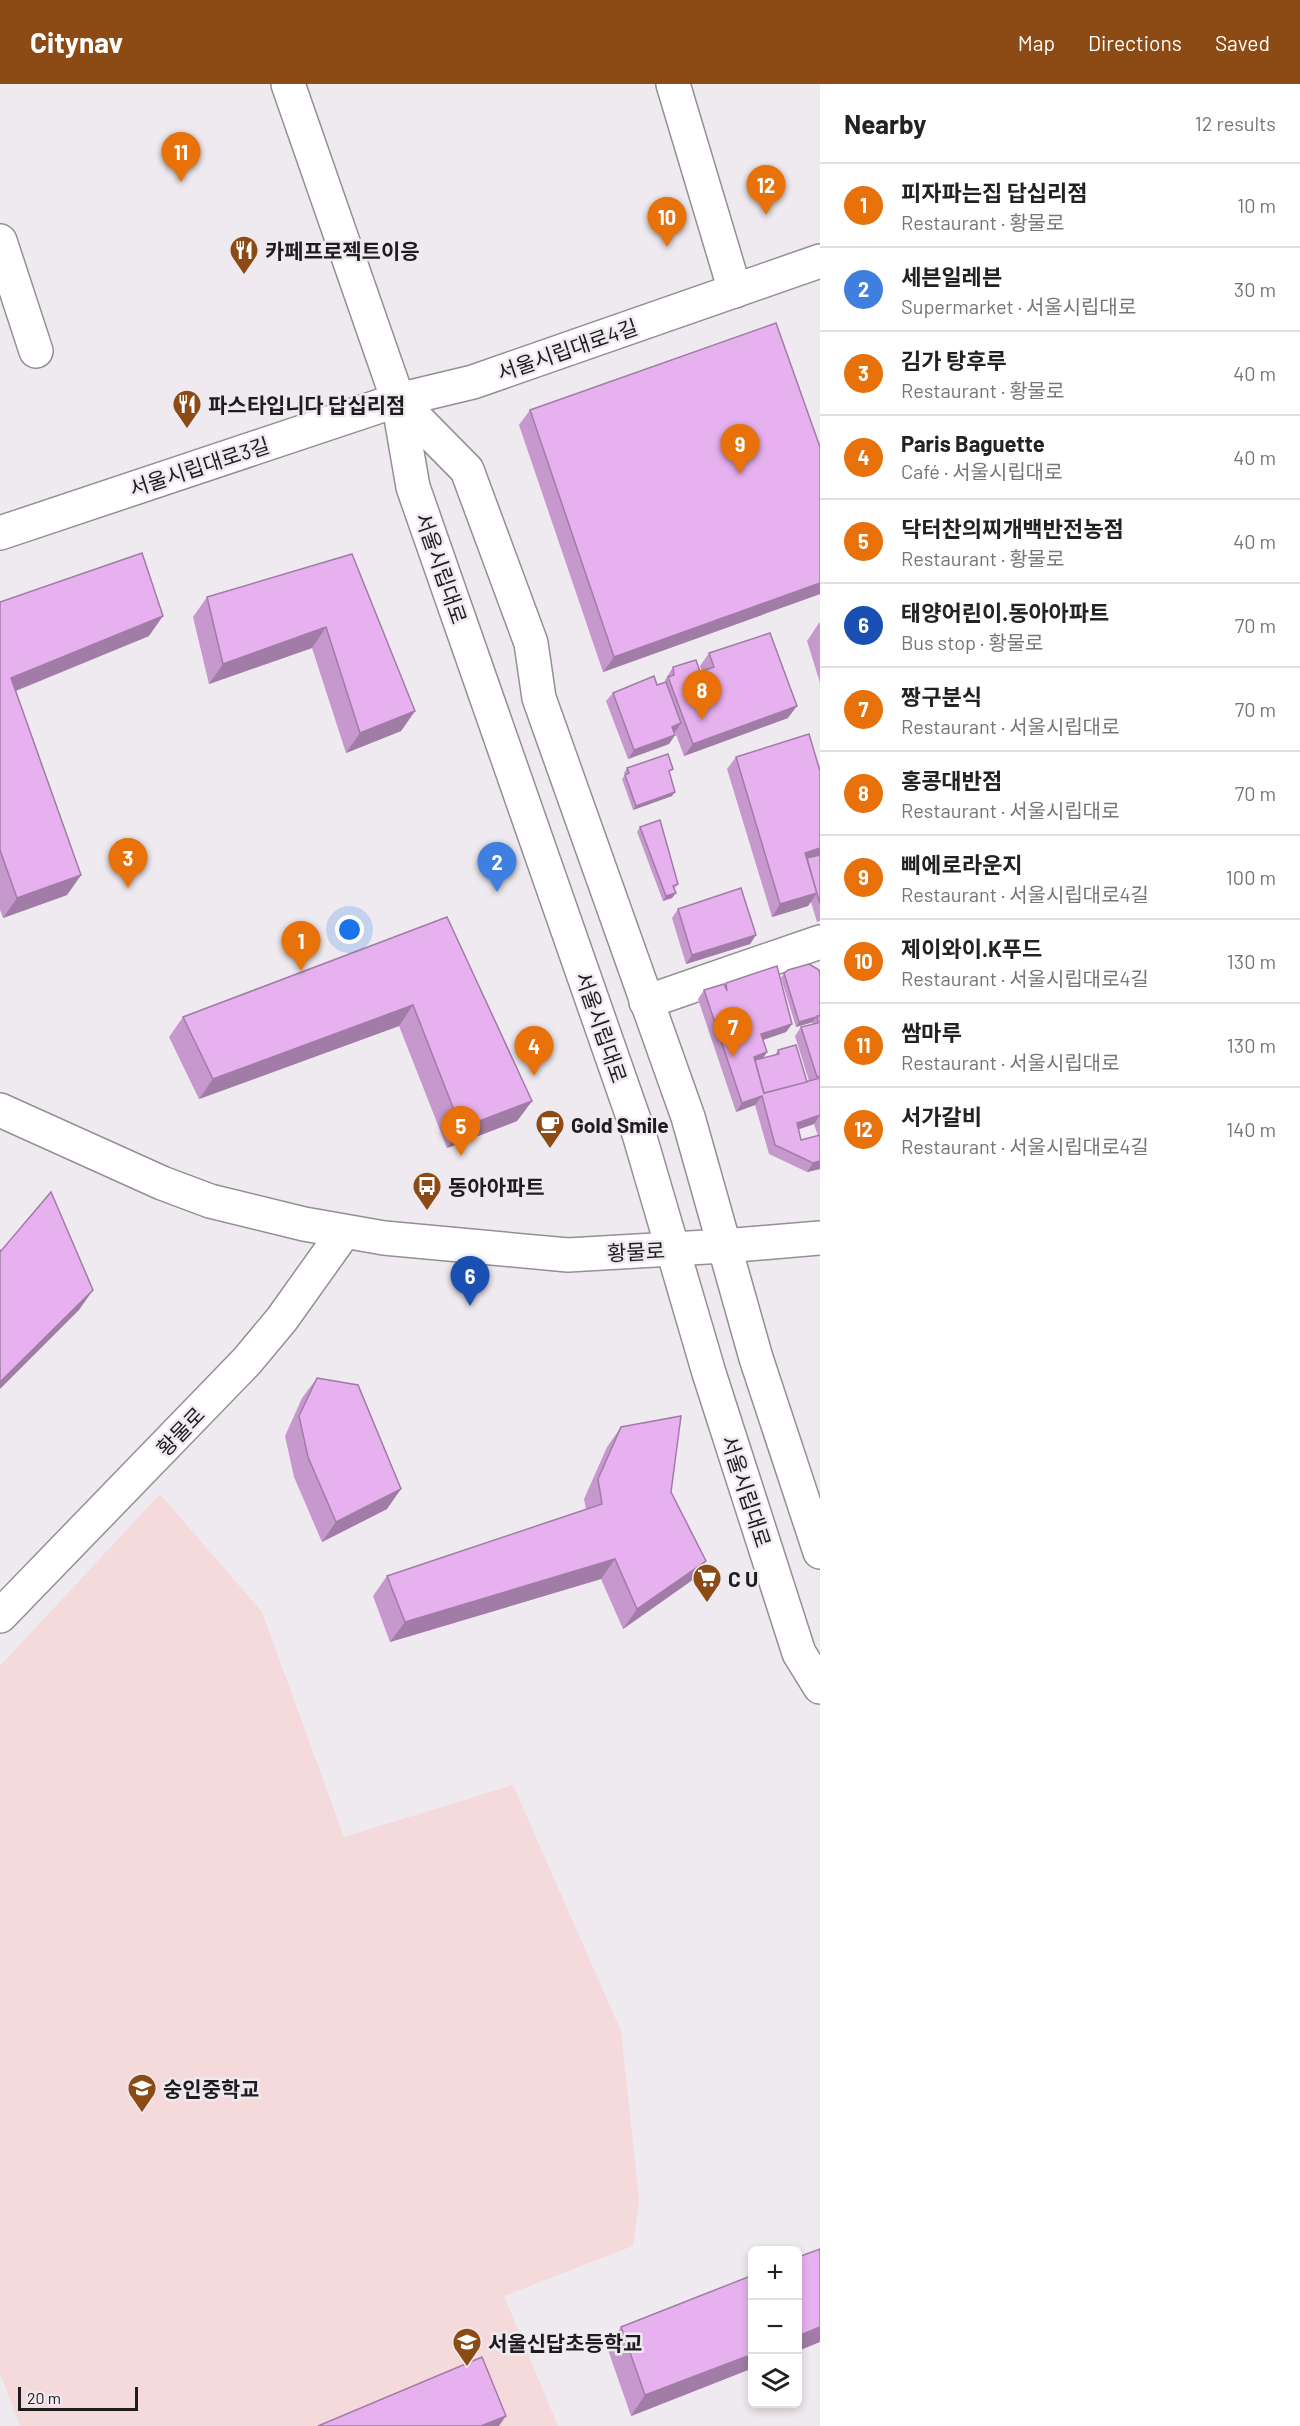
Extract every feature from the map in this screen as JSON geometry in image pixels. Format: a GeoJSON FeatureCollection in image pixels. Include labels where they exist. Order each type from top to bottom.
{"type":"FeatureCollection","features":[{"type":"Feature","properties":{"kind":"main road","name":"서울시립대로"},"geometry":{"type":"LineString","coordinates":[[288,84],[398,400],[413,487],[635,1123],[710,1373],[799,1653],[820,1687]]}},
{"type":"Feature","properties":{"kind":"main road"},"geometry":{"type":"LineString","coordinates":[[673,84],[735,291]]}},
{"type":"Feature","properties":{"kind":"main road"},"geometry":{"type":"LineString","coordinates":[[0,241],[36,351]]}},
{"type":"Feature","properties":{"kind":"main road","name":"서울시립대로4길"},"geometry":{"type":"LineString","coordinates":[[398,400],[473,382],[820,261]]}},
{"type":"Feature","properties":{"kind":"main road","name":"서울시립대로"},"geometry":{"type":"LineString","coordinates":[[398,400],[467,470],[531,643],[539,698],[688,1117],[756,1358],[820,1552]]}},
{"type":"Feature","properties":{"kind":"main road","name":"서울시립대로3길"},"geometry":{"type":"LineString","coordinates":[[0,533],[398,400]]}},
{"type":"Feature","properties":{"kind":"main road"},"geometry":{"type":"LineString","coordinates":[[646,1002],[820,942]]}},
{"type":"Feature","properties":{"kind":"main road","name":"황물로"},"geometry":{"type":"LineString","coordinates":[[0,1110],[162,1183],[210,1201],[344,1232],[431,1244],[568,1255],[820,1238]]}},
{"type":"Feature","properties":{"kind":"main road","name":"황물로"},"geometry":{"type":"LineString","coordinates":[[0,1616],[247,1361],[282,1319],[344,1232]]}},
{"type":"Feature","properties":{"kind":"shaded area"},"geometry":{"type":"Polygon","coordinates":[[[160,1494],[262,1612],[344,1837],[513,1785],[621,2031],[639,2199],[633,2246],[504,2296],[558,2426],[20,2426],[0,2373],[0,1666],[160,1494]]]}},
{"type":"Feature","properties":{"kind":"building"},"geometry":{"type":"Polygon","coordinates":[[[776,323],[820,447],[820,583],[614,657],[530,410],[776,323]]]}},
{"type":"Feature","properties":{"kind":"building"},"geometry":{"type":"Polygon","coordinates":[[[142,553],[163,616],[11,678],[81,875],[17,898],[0,850],[0,602],[142,553]]]}},
{"type":"Feature","properties":{"kind":"building"},"geometry":{"type":"Polygon","coordinates":[[[352,554],[415,711],[360,733],[326,627],[223,664],[207,597],[352,554]]]}},
{"type":"Feature","properties":{"kind":"building"},"geometry":{"type":"Polygon","coordinates":[[[770,633],[797,706],[693,744],[668,677],[674,675],[673,667],[696,660],[700,672],[714,667],[709,653],[770,633]]]}},
{"type":"Feature","properties":{"kind":"building"},"geometry":{"type":"Polygon","coordinates":[[[654,676],[657,685],[666,682],[681,723],[672,727],[675,735],[634,750],[613,693],[654,676]]]}},
{"type":"Feature","properties":{"kind":"building"},"geometry":{"type":"Polygon","coordinates":[[[809,734],[820,771],[820,848],[805,853],[817,893],[780,904],[736,757],[809,734]]]}},
{"type":"Feature","properties":{"kind":"building"},"geometry":{"type":"Polygon","coordinates":[[[668,754],[673,769],[669,771],[675,792],[636,806],[625,775],[629,773],[627,768],[668,754]]]}},
{"type":"Feature","properties":{"kind":"building"},"geometry":{"type":"Polygon","coordinates":[[[660,820],[678,884],[673,886],[676,893],[666,896],[640,827],[660,820]]]}},
{"type":"Feature","properties":{"kind":"building"},"geometry":{"type":"Polygon","coordinates":[[[820,855],[820,904],[807,858],[820,855]]]}},
{"type":"Feature","properties":{"kind":"building"},"geometry":{"type":"Polygon","coordinates":[[[741,888],[756,935],[692,955],[678,909],[741,888]]]}},
{"type":"Feature","properties":{"kind":"building"},"geometry":{"type":"Polygon","coordinates":[[[447,917],[532,1101],[461,1128],[413,1005],[213,1079],[183,1017],[447,917]]]}},
{"type":"Feature","properties":{"kind":"building"},"geometry":{"type":"Polygon","coordinates":[[[809,964],[819,970],[820,974],[820,1016],[799,1022],[784,973],[809,964]]]}},
{"type":"Feature","properties":{"kind":"building"},"geometry":{"type":"Polygon","coordinates":[[[777,966],[792,1024],[761,1034],[767,1052],[754,1057],[764,1093],[820,1078],[820,1115],[797,1123],[801,1140],[820,1135],[820,1161],[813,1163],[775,1145],[762,1096],[742,1103],[704,990],[724,984],[727,991],[726,983],[777,966]]]}},
{"type":"Feature","properties":{"kind":"building"},"geometry":{"type":"Polygon","coordinates":[[[817,1016],[820,1016],[820,1076],[817,1077],[801,1027],[818,1023],[817,1016]]]}},
{"type":"Feature","properties":{"kind":"building"},"geometry":{"type":"Polygon","coordinates":[[[796,1045],[807,1082],[764,1093],[755,1060],[779,1054],[778,1050],[796,1045]]]}},
{"type":"Feature","properties":{"kind":"building"},"geometry":{"type":"Polygon","coordinates":[[[51,1192],[93,1290],[0,1382],[0,1250],[51,1192]]]}},
{"type":"Feature","properties":{"kind":"building"},"geometry":{"type":"Polygon","coordinates":[[[317,1378],[358,1385],[401,1489],[336,1522],[308,1457],[299,1416],[317,1378]]]}},
{"type":"Feature","properties":{"kind":"building"},"geometry":{"type":"Polygon","coordinates":[[[681,1416],[671,1492],[706,1561],[637,1609],[615,1559],[405,1622],[387,1576],[602,1504],[598,1479],[621,1427],[681,1416]]]}},
{"type":"Feature","properties":{"kind":"building"},"geometry":{"type":"Polygon","coordinates":[[[820,2249],[820,2327],[802,2334],[802,2300],[802,2256],[820,2249]]]}},
{"type":"Feature","properties":{"kind":"building"},"geometry":{"type":"Polygon","coordinates":[[[748,2277],[748,2356],[645,2395],[621,2327],[748,2277]]]}},
{"type":"Feature","properties":{"kind":"building","name":"서울신답초등학교"},"geometry":{"type":"Polygon","coordinates":[[[482,2357],[506,2416],[481,2426],[318,2426],[482,2357]]]}},
{"type":"Feature","properties":{"kind":"place","name":"쌈마루"},"geometry":{"type":"Point","coordinates":[181,182]}},
{"type":"Feature","properties":{"kind":"place","name":"서가갈비"},"geometry":{"type":"Point","coordinates":[766,215]}},
{"type":"Feature","properties":{"kind":"place","name":"제이와이.K푸드"},"geometry":{"type":"Point","coordinates":[667,247]}},
{"type":"Feature","properties":{"kind":"place","name":"카페프로젝트이응"},"geometry":{"type":"Point","coordinates":[244,276]}},
{"type":"Feature","properties":{"kind":"place","name":"파스타입니다 답십리점"},"geometry":{"type":"Point","coordinates":[187,430]}},
{"type":"Feature","properties":{"kind":"place","name":"삐에로라운지"},"geometry":{"type":"Point","coordinates":[740,474]}},
{"type":"Feature","properties":{"kind":"place","name":"홍콩대반점"},"geometry":{"type":"Point","coordinates":[702,720]}},
{"type":"Feature","properties":{"kind":"place","name":"김가 탕후루"},"geometry":{"type":"Point","coordinates":[128,888]}},
{"type":"Feature","properties":{"kind":"place","name":"세븐일레븐"},"geometry":{"type":"Point","coordinates":[497,892]}},
{"type":"Feature","properties":{"kind":"place","name":"피자파는집 답십리점"},"geometry":{"type":"Point","coordinates":[301,971]}},
{"type":"Feature","properties":{"kind":"place","name":"짱구분식"},"geometry":{"type":"Point","coordinates":[733,1057]}},
{"type":"Feature","properties":{"kind":"place","name":"Paris Baguette"},"geometry":{"type":"Point","coordinates":[534,1076]}},
{"type":"Feature","properties":{"kind":"place","name":"Gold Smile"},"geometry":{"type":"Point","coordinates":[550,1150]}},
{"type":"Feature","properties":{"kind":"place","name":"닥터찬의찌개백반전농점"},"geometry":{"type":"Point","coordinates":[461,1156]}},
{"type":"Feature","properties":{"kind":"place","name":"동아아파트"},"geometry":{"type":"Point","coordinates":[427,1212]}},
{"type":"Feature","properties":{"kind":"place","name":"태양어린이.동아아파트"},"geometry":{"type":"Point","coordinates":[470,1306]}},
{"type":"Feature","properties":{"kind":"place","name":"C U"},"geometry":{"type":"Point","coordinates":[707,1604]}},
{"type":"Feature","properties":{"kind":"place","name":"숭인중학교"},"geometry":{"type":"Point","coordinates":[142,2114]}},
{"type":"Feature","properties":{"kind":"place","name":"서울신답초등학교"},"geometry":{"type":"Point","coordinates":[467,2368]}}]}
